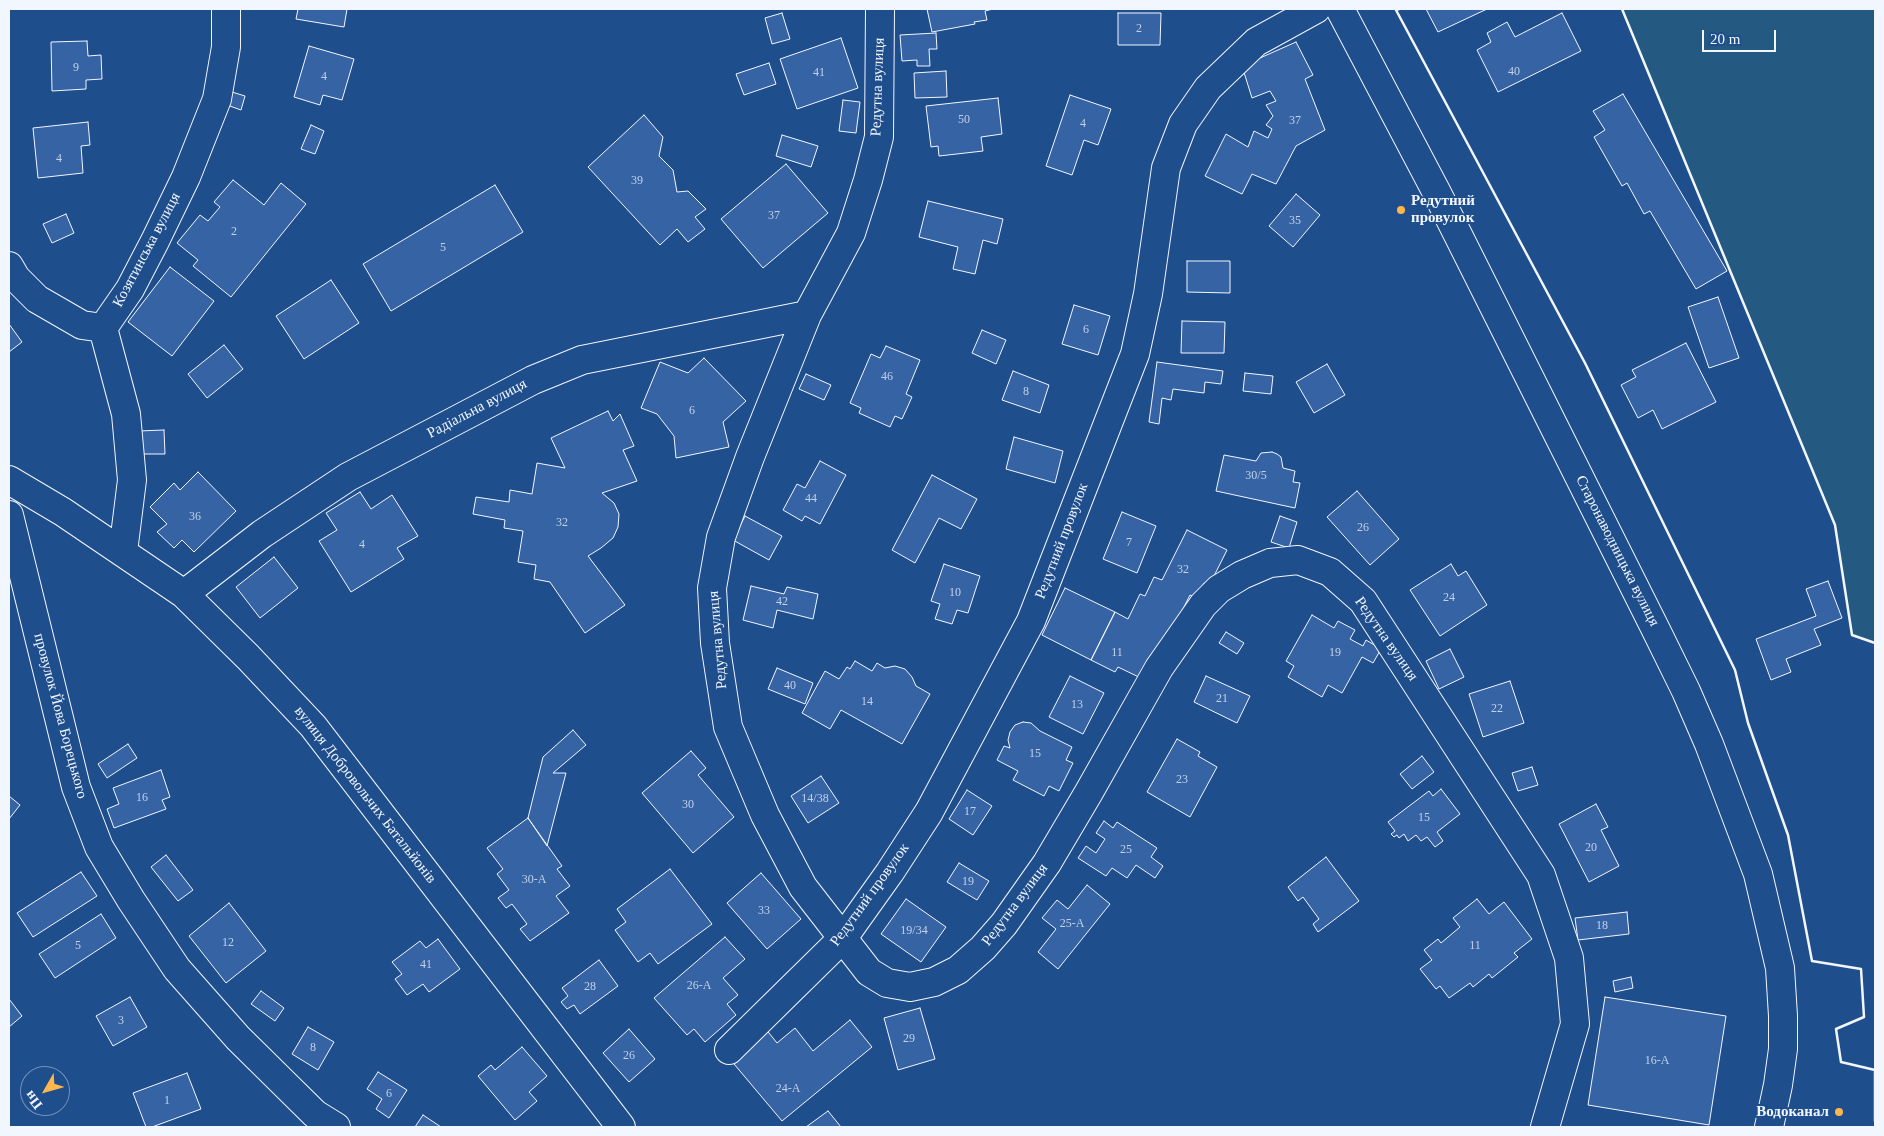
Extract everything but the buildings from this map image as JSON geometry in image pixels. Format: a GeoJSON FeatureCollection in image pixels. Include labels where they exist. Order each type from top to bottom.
{"type":"FeatureCollection","features":[{"type":"Feature","properties":{"kind":"street","name":"Козятинська вулиця"},"geometry":{"type":"LineString","coordinates":[[103,328],[130,289],[155,241],[186,177],[210,117],[216,99],[226,47],[226,9]]}},
{"type":"Feature","properties":{"kind":"street","name":"Редутна вулиця"},"geometry":{"type":"LineString","coordinates":[[880,9],[879,137],[870,171],[851,233],[808,315],[750,457],[721,538],[712,588],[715,643],[728,727],[765,815],[803,887],[869,972],[887,983],[910,987],[934,982],[958,970],[983,948],[1004,924],[1047,862],[1159,668],[1203,605],[1219,589],[1242,575],[1270,563],[1298,560],[1330,572],[1363,601],[1541,875],[1569,958],[1575,1024],[1545,1127]]}},
{"type":"Feature","properties":{"kind":"street","name":"Редутний провулок"},"geometry":{"type":"LineString","coordinates":[[729,1050],[843,938],[890,872],[928,812],[1031,621],[1135,354],[1148,294],[1166,168],[1183,124],[1208,88],[1256,42],[1316,9]]}},
{"type":"Feature","properties":{"kind":"street","name":"Старонаводницька вулиця"},"geometry":{"type":"LineString","coordinates":[[1340,9],[1437,193],[1647,610],[1686,691],[1712,753],[1758,874],[1780,968],[1783,1050],[1769,1127]]}},
{"type":"Feature","properties":{"kind":"street"},"geometry":{"type":"LineString","coordinates":[[9,266],[16,278],[37,299],[82,325],[103,328],[126,414],[132,480],[123,552]]}},
{"type":"Feature","properties":{"kind":"street","name":"Радіальна вулиця"},"geometry":{"type":"LineString","coordinates":[[184,594],[262,534],[348,477],[533,380],[582,360],[808,315]]}},
{"type":"Feature","properties":{"kind":"street","name":"вулиця Добровольчих Батальйонів"},"geometry":{"type":"LineString","coordinates":[[9,480],[63,512],[184,594],[248,657],[313,726],[621,1127]]}},
{"type":"Feature","properties":{"kind":"street","name":"провулок Йова Борецького"},"geometry":{"type":"LineString","coordinates":[[9,515],[76,787],[99,847],[177,970],[238,1038],[315,1114],[336,1127]]}},
{"type":"Feature","properties":{"kind":"shaded area"},"geometry":{"type":"Polygon","coordinates":[[[1622,9],[1875,9],[1875,643],[1852,635],[1835,525],[1622,9]]]}},
{"type":"Feature","properties":{"kind":"wall"},"geometry":{"type":"LineString","coordinates":[[1399,9],[1396,10],[1585,363],[1735,670],[1748,723],[1788,835],[1812,961],[1861,969],[1864,1017],[1836,1029],[1841,1062],[1875,1070],[1875,1121]]}},
{"type":"Feature","properties":{"kind":"wall"},"geometry":{"type":"LineString","coordinates":[[1622,9],[1835,525],[1852,635],[1875,643]]}},
{"type":"Feature","properties":{"kind":"place","name":"Редутний провулок"},"geometry":{"type":"Point","coordinates":[1401,210]}},
{"type":"Feature","properties":{"kind":"place","name":"Водоканал"},"geometry":{"type":"Point","coordinates":[1839,1112]}}]}
